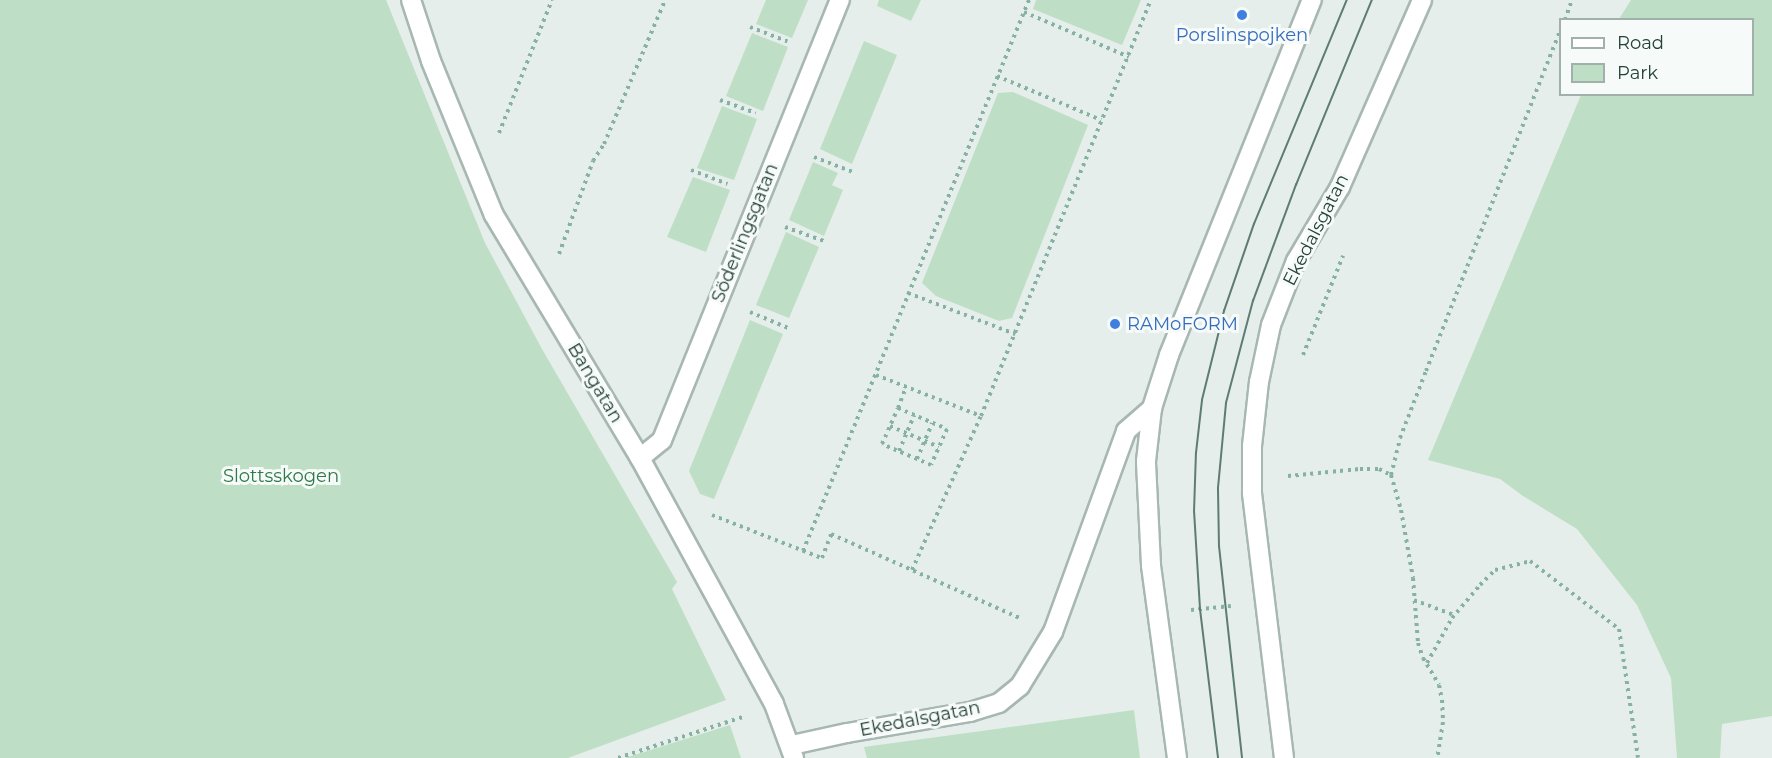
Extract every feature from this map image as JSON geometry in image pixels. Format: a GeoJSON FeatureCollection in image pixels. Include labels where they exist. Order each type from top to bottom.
{"type":"FeatureCollection","features":[{"type":"Feature","properties":{"kind":"street","name":"Bangatan"},"geometry":{"type":"LineString","coordinates":[[411,0],[431,61],[494,215],[640,458],[774,704],[793,752]]}},
{"type":"Feature","properties":{"kind":"street","name":"Söderlingsgatan"},"geometry":{"type":"LineString","coordinates":[[640,458],[662,440],[840,0]]}},
{"type":"Feature","properties":{"kind":"street"},"geometry":{"type":"LineString","coordinates":[[1177,758],[1150,565],[1146,461],[1152,408],[1169,355],[1312,0]]}},
{"type":"Feature","properties":{"kind":"street","name":"Ekedalsgatan"},"geometry":{"type":"LineString","coordinates":[[1284,758],[1252,493],[1252,446],[1259,382],[1271,325],[1296,261],[1340,187],[1422,0]]}},
{"type":"Feature","properties":{"kind":"street","name":"Ekedalsgatan"},"geometry":{"type":"LineString","coordinates":[[793,752],[847,733],[970,712],[999,703],[1020,686],[1053,632],[1126,431],[1152,408]]}},
{"type":"Feature","properties":{"kind":"path"},"geometry":{"type":"LineString","coordinates":[[495,140],[552,0]]}},
{"type":"Feature","properties":{"kind":"path"},"geometry":{"type":"LineString","coordinates":[[559,256],[593,161],[604,144],[664,0]]}},
{"type":"Feature","properties":{"kind":"path"},"geometry":{"type":"LineString","coordinates":[[803,551],[1029,0]]}},
{"type":"Feature","properties":{"kind":"path"},"geometry":{"type":"LineString","coordinates":[[912,570],[981,416],[1151,0]]}},
{"type":"Feature","properties":{"kind":"path"},"geometry":{"type":"LineString","coordinates":[[1566,18],[1572,0]]}},
{"type":"Feature","properties":{"kind":"path"},"geometry":{"type":"LineString","coordinates":[[1024,12],[1129,57]]}},
{"type":"Feature","properties":{"kind":"path"},"geometry":{"type":"LineString","coordinates":[[750,27],[796,44]]}},
{"type":"Feature","properties":{"kind":"path"},"geometry":{"type":"LineString","coordinates":[[1437,758],[1443,722],[1442,700],[1439,685],[1418,643],[1401,510],[1391,475],[1400,438],[1559,33]]}},
{"type":"Feature","properties":{"kind":"path"},"geometry":{"type":"LineString","coordinates":[[997,76],[1101,120]]}},
{"type":"Feature","properties":{"kind":"path"},"geometry":{"type":"LineString","coordinates":[[720,100],[765,116]]}},
{"type":"Feature","properties":{"kind":"path"},"geometry":{"type":"LineString","coordinates":[[807,154],[853,172]]}},
{"type":"Feature","properties":{"kind":"path"},"geometry":{"type":"LineString","coordinates":[[691,170],[736,187]]}},
{"type":"Feature","properties":{"kind":"path"},"geometry":{"type":"LineString","coordinates":[[779,225],[824,242]]}},
{"type":"Feature","properties":{"kind":"path"},"geometry":{"type":"LineString","coordinates":[[1300,366],[1347,247]]}},
{"type":"Feature","properties":{"kind":"path"},"geometry":{"type":"LineString","coordinates":[[908,293],[1015,334]]}},
{"type":"Feature","properties":{"kind":"path"},"geometry":{"type":"LineString","coordinates":[[745,310],[788,328]]}},
{"type":"Feature","properties":{"kind":"path"},"geometry":{"type":"LineString","coordinates":[[876,375],[981,416]]}},
{"type":"Feature","properties":{"kind":"path"},"geometry":{"type":"LineString","coordinates":[[897,408],[947,429],[931,465],[882,444],[890,426],[897,408],[906,387]]}},
{"type":"Feature","properties":{"kind":"path"},"geometry":{"type":"LineString","coordinates":[[899,451],[915,415]]}},
{"type":"Feature","properties":{"kind":"path"},"geometry":{"type":"LineString","coordinates":[[917,459],[932,423]]}},
{"type":"Feature","properties":{"kind":"path"},"geometry":{"type":"LineString","coordinates":[[890,426],[939,447]]}},
{"type":"Feature","properties":{"kind":"path"},"geometry":{"type":"LineString","coordinates":[[1288,466],[1288,487]]}},
{"type":"Feature","properties":{"kind":"path"},"geometry":{"type":"LineString","coordinates":[[1287,476],[1360,469],[1379,469],[1391,475]]}},
{"type":"Feature","properties":{"kind":"path"},"geometry":{"type":"LineString","coordinates":[[712,515],[822,558],[831,534],[1053,632]]}},
{"type":"Feature","properties":{"kind":"path"},"geometry":{"type":"LineString","coordinates":[[1427,663],[1455,615],[1495,570],[1530,561],[1619,629],[1638,758]]}},
{"type":"Feature","properties":{"kind":"path"},"geometry":{"type":"LineString","coordinates":[[1414,600],[1455,615]]}},
{"type":"Feature","properties":{"kind":"path"},"geometry":{"type":"LineString","coordinates":[[1157,614],[1264,603]]}},
{"type":"Feature","properties":{"kind":"path"},"geometry":{"type":"LineString","coordinates":[[618,758],[730,722]]}},
{"type":"Feature","properties":{"kind":"green space","name":"Slottsskogen"},"geometry":{"type":"Polygon","coordinates":[[[0,0],[386,0],[485,243],[542,349],[677,582],[672,589],[726,700],[568,758],[0,758],[0,0]]]}},
{"type":"Feature","properties":{"kind":"green space"},"geometry":{"type":"Polygon","coordinates":[[[766,0],[808,0],[792,38],[756,24],[766,0]]]}},
{"type":"Feature","properties":{"kind":"green space"},"geometry":{"type":"Polygon","coordinates":[[[879,0],[921,0],[911,21],[877,6],[879,0]]]}},
{"type":"Feature","properties":{"kind":"green space"},"geometry":{"type":"Polygon","coordinates":[[[1036,0],[1141,0],[1122,45],[1033,9],[1036,0]]]}},
{"type":"Feature","properties":{"kind":"green space"},"geometry":{"type":"Polygon","coordinates":[[[1631,0],[1772,0],[1772,716],[1722,724],[1720,758],[1677,758],[1671,678],[1637,605],[1577,529],[1500,479],[1428,460],[1581,96],[1754,96],[1754,18],[1620,18],[1631,0]]]}},
{"type":"Feature","properties":{"kind":"green space"},"geometry":{"type":"Polygon","coordinates":[[[752,33],[788,47],[763,111],[726,96],[752,33]]]}},
{"type":"Feature","properties":{"kind":"green space"},"geometry":{"type":"Polygon","coordinates":[[[864,41],[897,55],[852,164],[820,149],[864,41]]]}},
{"type":"Feature","properties":{"kind":"green space"},"geometry":{"type":"Polygon","coordinates":[[[1013,92],[1088,125],[1012,318],[999,321],[936,296],[922,283],[998,93],[1013,92]]]}},
{"type":"Feature","properties":{"kind":"green space"},"geometry":{"type":"Polygon","coordinates":[[[722,106],[757,119],[734,180],[697,168],[722,106]]]}},
{"type":"Feature","properties":{"kind":"green space"},"geometry":{"type":"Polygon","coordinates":[[[813,162],[838,173],[832,185],[843,190],[824,236],[789,220],[813,162]]]}},
{"type":"Feature","properties":{"kind":"green space"},"geometry":{"type":"Polygon","coordinates":[[[693,177],[730,190],[706,252],[667,237],[693,177]]]}},
{"type":"Feature","properties":{"kind":"green space"},"geometry":{"type":"Polygon","coordinates":[[[786,232],[819,247],[789,318],[756,305],[786,232]]]}},
{"type":"Feature","properties":{"kind":"green space"},"geometry":{"type":"Polygon","coordinates":[[[750,320],[783,334],[714,499],[700,494],[689,471],[750,320]]]}},
{"type":"Feature","properties":{"kind":"green space"},"geometry":{"type":"Polygon","coordinates":[[[1134,710],[1140,758],[867,758],[864,747],[1134,710]]]}},
{"type":"Feature","properties":{"kind":"green space"},"geometry":{"type":"Polygon","coordinates":[[[730,725],[741,758],[625,758],[730,725]]]}},
{"type":"Feature","properties":{"kind":"tram line"},"geometry":{"type":"LineString","coordinates":[[1218,758],[1200,609],[1194,512],[1196,453],[1202,400],[1224,311],[1254,224],[1347,0]]}},
{"type":"Feature","properties":{"kind":"tram line"},"geometry":{"type":"LineString","coordinates":[[1242,758],[1219,547],[1218,488],[1226,403],[1253,301],[1296,185],[1372,0]]}},
{"type":"Feature","properties":{"kind":"place","name":"Porslinspojken"},"geometry":{"type":"Point","coordinates":[1242,15]}},
{"type":"Feature","properties":{"kind":"place","name":"RAMoFORM"},"geometry":{"type":"Point","coordinates":[1115,324]}}]}
